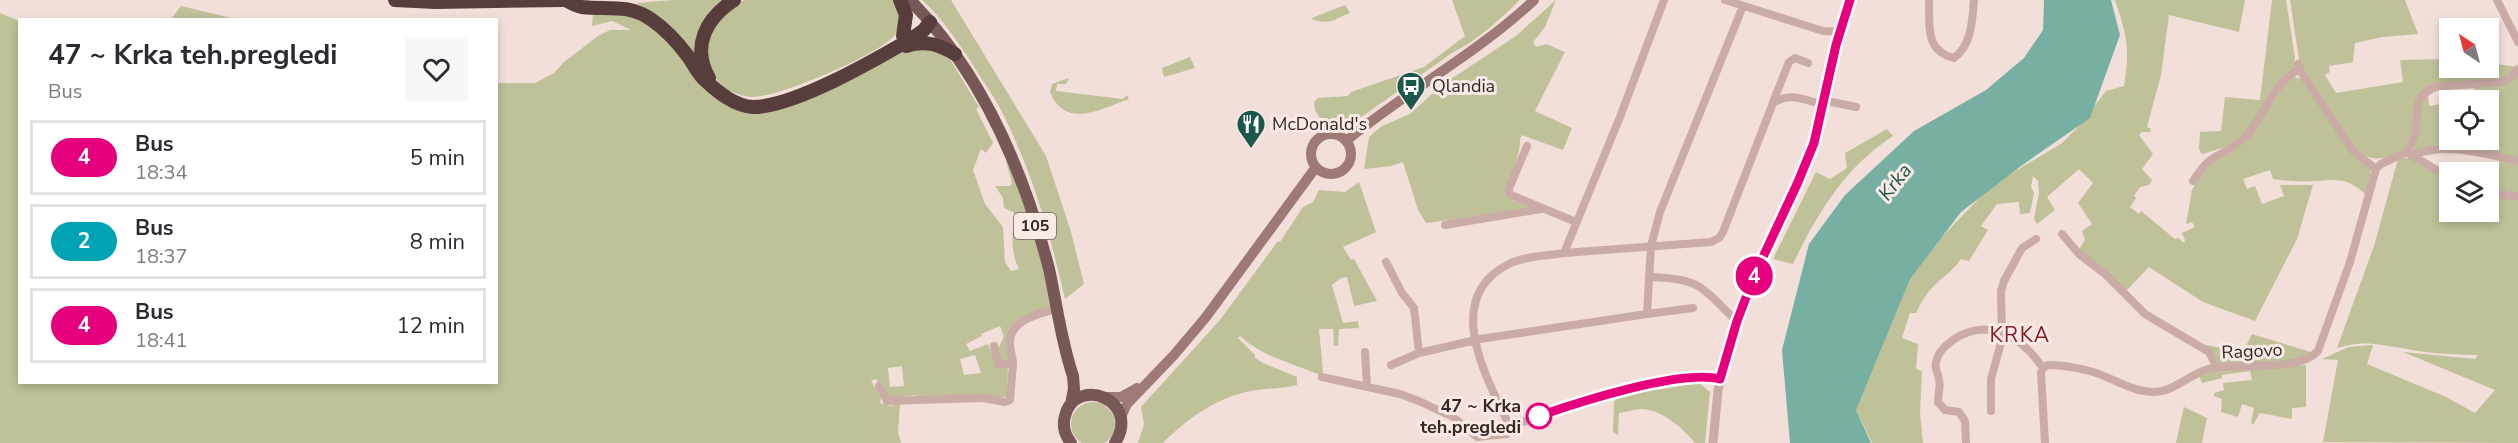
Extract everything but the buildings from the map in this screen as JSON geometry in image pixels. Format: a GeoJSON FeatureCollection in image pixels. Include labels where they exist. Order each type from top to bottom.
{"type":"FeatureCollection","features":[{"type":"Feature","properties":{"kind":"highway"},"geometry":{"type":"LineString","coordinates":[[395,0],[435,2],[564,0],[580,7],[612,6],[633,11],[651,19],[687,55],[704,80],[738,104],[753,107],[773,104],[826,84],[895,46],[918,25],[930,22]]}},
{"type":"Feature","properties":{"kind":"highway"},"geometry":{"type":"LineString","coordinates":[[717,89],[707,75],[702,59],[706,26],[718,11],[734,0]]}},
{"type":"Feature","properties":{"kind":"highway"},"geometry":{"type":"LineString","coordinates":[[895,46],[906,15],[900,0]]}},
{"type":"Feature","properties":{"kind":"highway"},"geometry":{"type":"LineString","coordinates":[[895,46],[927,43],[955,54]]}},
{"type":"Feature","properties":{"kind":"main road","name":"105"},"geometry":{"type":"LineString","coordinates":[[910,0],[955,54],[991,113],[1023,188],[1048,269],[1073,376],[1074,389],[1071,404],[1057,443]]}},
{"type":"Feature","properties":{"kind":"main road"},"geometry":{"type":"LineString","coordinates":[[1346,141],[1489,39],[1534,0]]}},
{"type":"Feature","properties":{"kind":"main road"},"geometry":{"type":"LineString","coordinates":[[1330,134],[1342,137],[1346,141],[1351,154],[1350,161],[1341,171],[1328,174],[1316,167],[1311,155],[1314,142],[1330,134]]}},
{"type":"Feature","properties":{"kind":"main road"},"geometry":{"type":"LineString","coordinates":[[1114,443],[1119,435],[1121,417],[1127,404],[1206,317],[1316,167]]}},
{"type":"Feature","properties":{"kind":"main road"},"geometry":{"type":"LineString","coordinates":[[1073,376],[1080,385],[1112,401],[1121,417]]}},
{"type":"Feature","properties":{"kind":"main road"},"geometry":{"type":"LineString","coordinates":[[1071,404],[1078,399],[1099,396],[1121,397],[1154,376]]}},
{"type":"Feature","properties":{"kind":"main road"},"geometry":{"type":"LineString","coordinates":[[1064,428],[1071,443]]}},
{"type":"Feature","properties":{"kind":"street"},"geometry":{"type":"LineString","coordinates":[[1564,253],[1620,117],[1664,0]]}},
{"type":"Feature","properties":{"kind":"street"},"geometry":{"type":"LineString","coordinates":[[1725,0],[1822,31],[1842,33]]}},
{"type":"Feature","properties":{"kind":"street"},"geometry":{"type":"LineString","coordinates":[[1713,443],[1720,379],[1737,321],[1761,259],[1814,143],[1820,102],[1850,0]]}},
{"type":"Feature","properties":{"kind":"street"},"geometry":{"type":"LineString","coordinates":[[1929,0],[1931,40],[1941,54],[1954,58],[1965,51],[1972,24],[1974,0]]}},
{"type":"Feature","properties":{"kind":"street"},"geometry":{"type":"LineString","coordinates":[[2497,0],[2518,42]]}},
{"type":"Feature","properties":{"kind":"street"},"geometry":{"type":"LineString","coordinates":[[1647,314],[1651,246],[1660,212],[1743,6]]}},
{"type":"Feature","properties":{"kind":"street"},"geometry":{"type":"LineString","coordinates":[[1720,379],[1698,377],[1658,383],[1585,400],[1519,423],[1508,423],[1483,368],[1475,340],[1472,320],[1474,304],[1478,294],[1494,275],[1511,263],[1564,253],[1711,242],[1719,238],[1789,62],[1795,58],[1808,63]]}},
{"type":"Feature","properties":{"kind":"street"},"geometry":{"type":"LineString","coordinates":[[2193,181],[2210,161],[2237,145],[2248,135],[2275,90],[2299,66],[2354,152],[2376,169],[2381,164],[2409,154],[2457,148],[2518,161]]}},
{"type":"Feature","properties":{"kind":"street"},"geometry":{"type":"LineString","coordinates":[[2409,154],[2416,132],[2416,106],[2419,98],[2427,91],[2435,87],[2503,82],[2511,78],[2518,69]]}},
{"type":"Feature","properties":{"kind":"street"},"geometry":{"type":"LineString","coordinates":[[1773,103],[1783,96],[1794,96],[1856,107]]}},
{"type":"Feature","properties":{"kind":"street"},"geometry":{"type":"LineString","coordinates":[[1527,146],[1508,191],[1511,195],[1576,222]]}},
{"type":"Feature","properties":{"kind":"street"},"geometry":{"type":"LineString","coordinates":[[2409,154],[2439,172]]}},
{"type":"Feature","properties":{"kind":"street","name":"Ragovo"},"geometry":{"type":"LineString","coordinates":[[2043,368],[2055,365],[2094,373],[2124,385],[2154,392],[2165,390],[2199,372],[2217,368],[2306,361],[2318,351],[2350,262],[2376,169]]}},
{"type":"Feature","properties":{"kind":"street"},"geometry":{"type":"LineString","coordinates":[[2499,195],[2518,196]]}},
{"type":"Feature","properties":{"kind":"street"},"geometry":{"type":"LineString","coordinates":[[1445,225],[1543,209]]}},
{"type":"Feature","properties":{"kind":"street"},"geometry":{"type":"LineString","coordinates":[[2062,234],[2079,254],[2105,274],[2145,314],[2210,352],[2217,368]]}},
{"type":"Feature","properties":{"kind":"street"},"geometry":{"type":"LineString","coordinates":[[1991,411],[1991,379],[2002,333],[2001,291],[2022,248],[2036,239]]}},
{"type":"Feature","properties":{"kind":"street"},"geometry":{"type":"LineString","coordinates":[[1386,262],[1402,293],[1414,308],[1419,352]]}},
{"type":"Feature","properties":{"kind":"street"},"geometry":{"type":"LineString","coordinates":[[1649,277],[1680,280],[1703,289],[1719,307],[1737,321]]}},
{"type":"Feature","properties":{"kind":"street"},"geometry":{"type":"LineString","coordinates":[[1391,365],[1419,352],[1475,340],[1694,308]]}},
{"type":"Feature","properties":{"kind":"street"},"geometry":{"type":"LineString","coordinates":[[879,386],[887,401],[983,398],[1005,402],[1010,400],[1013,364],[1010,341],[1012,332],[1024,320],[1056,309]]}},
{"type":"Feature","properties":{"kind":"street"},"geometry":{"type":"LineString","coordinates":[[1966,443],[1965,421],[1959,412],[1945,410],[1938,402],[1940,381],[1935,369],[1936,360],[1948,344],[1966,332],[1981,328],[2002,333],[2026,346],[2043,368],[2041,379],[2045,443]]}},
{"type":"Feature","properties":{"kind":"street"},"geometry":{"type":"LineString","coordinates":[[993,346],[998,364],[1013,364]]}},
{"type":"Feature","properties":{"kind":"street"},"geometry":{"type":"LineString","coordinates":[[1365,352],[1367,386]]}},
{"type":"Feature","properties":{"kind":"street"},"geometry":{"type":"LineString","coordinates":[[1322,377],[1336,379],[1354,386],[1367,386],[1421,402],[1453,417],[1477,437],[1507,434]]}},
{"type":"Feature","properties":{"kind":"green space"},"geometry":{"type":"Polygon","coordinates":[[[721,0],[705,18],[697,39],[694,56],[661,20],[636,3],[721,0]]]}},
{"type":"Feature","properties":{"kind":"green space"},"geometry":{"type":"Polygon","coordinates":[[[745,0],[895,0],[901,22],[896,34],[885,43],[828,74],[784,90],[749,97],[735,93],[720,84],[710,68],[706,50],[708,32],[714,21],[729,8],[745,0]]]}},
{"type":"Feature","properties":{"kind":"green space"},"geometry":{"type":"Polygon","coordinates":[[[922,0],[951,0],[1046,156],[1071,232],[1084,284],[1065,299],[1038,201],[1011,131],[997,102],[961,47],[922,0]]]}},
{"type":"Feature","properties":{"kind":"green space"},"geometry":{"type":"Polygon","coordinates":[[[1452,0],[1520,0],[1479,36],[1350,125],[1336,121],[1322,122],[1315,110],[1314,102],[1318,98],[1348,96],[1351,92],[1424,67],[1465,36],[1452,0]]]}},
{"type":"Feature","properties":{"kind":"green space"},"geometry":{"type":"Polygon","coordinates":[[[1556,0],[1545,27],[1533,42],[1536,47],[1546,44],[1565,52],[1535,111],[1572,128],[1563,150],[1522,135],[1517,160],[1504,193],[1512,200],[1532,207],[1515,212],[1426,223],[1418,210],[1403,162],[1391,166],[1364,169],[1369,137],[1382,126],[1410,114],[1442,85],[1516,36],[1556,0]]]}},
{"type":"Feature","properties":{"kind":"green space"},"geometry":{"type":"Polygon","coordinates":[[[2115,0],[2245,0],[2239,32],[2169,15],[2161,75],[2147,127],[2151,129],[2150,132],[2142,132],[2139,135],[2153,154],[2142,169],[2152,180],[2149,185],[2140,187],[2130,207],[2139,214],[2141,211],[2175,239],[2178,238],[2184,243],[2182,233],[2195,227],[2192,222],[2186,224],[2192,190],[2204,169],[2236,148],[2286,81],[2294,77],[2303,79],[2351,150],[2371,169],[2368,191],[2365,194],[2348,182],[2337,180],[2273,179],[2270,170],[2243,179],[2247,189],[2255,186],[2262,204],[2284,196],[2280,185],[2313,185],[2297,239],[2255,321],[2203,302],[2149,267],[2125,292],[2078,251],[2085,240],[2082,231],[2092,224],[2078,203],[2093,183],[2079,169],[2047,197],[2055,210],[2037,224],[2034,219],[2039,192],[2038,181],[2033,176],[2031,187],[2034,193],[2030,213],[2020,214],[2019,202],[1997,204],[1981,226],[1988,230],[1969,261],[1961,259],[1930,290],[1916,313],[1910,313],[1902,338],[1918,344],[1916,369],[1922,371],[1920,413],[1923,443],[1872,443],[1856,410],[1857,393],[1905,283],[1932,247],[1993,184],[2061,144],[2077,128],[2106,91],[2124,86],[2127,61],[2126,42],[2115,0]]]}},
{"type":"Feature","properties":{"kind":"green space"},"geometry":{"type":"Polygon","coordinates":[[[2272,0],[2286,0],[2295,57],[2294,69],[2246,133],[2232,145],[2202,154],[2199,149],[2200,132],[2221,131],[2225,97],[2260,100],[2272,0]]]}},
{"type":"Feature","properties":{"kind":"green space"},"geometry":{"type":"Polygon","coordinates":[[[2290,0],[2405,0],[2418,34],[2382,37],[2355,43],[2353,62],[2329,66],[2330,72],[2325,75],[2336,93],[2403,82],[2400,60],[2439,59],[2439,78],[2499,78],[2499,64],[2518,67],[2504,80],[2425,89],[2406,149],[2386,157],[2374,158],[2356,149],[2300,66],[2290,0]]]}},
{"type":"Feature","properties":{"kind":"green space"},"geometry":{"type":"Polygon","coordinates":[[[1345,5],[1350,13],[1333,21],[1325,22],[1312,18],[1345,5]]]}},
{"type":"Feature","properties":{"kind":"green space"},"geometry":{"type":"Polygon","coordinates":[[[181,6],[231,18],[172,18],[181,6]]]}},
{"type":"Feature","properties":{"kind":"green space"},"geometry":{"type":"Polygon","coordinates":[[[620,11],[648,20],[748,112],[902,51],[934,47],[950,59],[979,107],[976,109],[993,143],[986,153],[981,149],[973,170],[985,204],[1003,227],[1005,262],[1011,271],[1019,269],[1013,244],[1016,219],[1013,212],[1004,208],[1003,198],[995,186],[1010,186],[1012,183],[1006,161],[1007,156],[1036,242],[1052,306],[1017,323],[1009,360],[1001,361],[998,349],[1004,336],[1000,326],[981,334],[982,336],[966,344],[970,351],[988,344],[995,362],[1008,365],[1007,397],[917,397],[915,395],[892,399],[876,379],[871,381],[881,398],[880,403],[891,406],[900,403],[898,432],[901,443],[0,443],[0,13],[18,21],[18,384],[498,384],[498,83],[535,83],[554,73],[564,62],[598,36],[610,30],[631,30],[612,21],[592,26],[593,12],[620,11]],[[975,355],[960,359],[964,375],[981,373],[975,355]],[[902,366],[888,368],[890,387],[904,386],[902,366]]]}},
{"type":"Feature","properties":{"kind":"green space"},"geometry":{"type":"Polygon","coordinates":[[[1190,57],[1195,68],[1164,77],[1162,68],[1190,57]]]}},
{"type":"Feature","properties":{"kind":"green space"},"geometry":{"type":"Polygon","coordinates":[[[2518,75],[2518,159],[2413,150],[2421,102],[2428,93],[2429,106],[2439,104],[2439,150],[2499,150],[2499,90],[2474,90],[2474,87],[2508,83],[2518,75]]]}},
{"type":"Feature","properties":{"kind":"green space"},"geometry":{"type":"Polygon","coordinates":[[[1069,78],[1066,84],[1057,84],[1056,91],[1123,99],[1127,95],[1129,99],[1085,114],[1065,111],[1057,104],[1050,92],[1052,84],[1069,78]]]}},
{"type":"Feature","properties":{"kind":"green space"},"geometry":{"type":"Polygon","coordinates":[[[1887,129],[1893,136],[1860,162],[1834,193],[1812,227],[1793,264],[1773,259],[1816,172],[1830,179],[1847,168],[1845,153],[1887,129]]]}},
{"type":"Feature","properties":{"kind":"green space"},"geometry":{"type":"Polygon","coordinates":[[[2410,158],[2439,176],[2439,222],[2499,222],[2499,162],[2500,159],[2518,163],[2518,443],[2323,442],[2338,360],[2322,359],[2349,347],[2373,345],[2367,364],[2446,397],[2475,413],[2495,390],[2403,352],[2475,359],[2478,355],[2449,354],[2370,344],[2354,344],[2337,348],[2374,246],[2398,159],[2410,158]]]}},
{"type":"Feature","properties":{"kind":"green space"},"geometry":{"type":"Polygon","coordinates":[[[1359,182],[1376,232],[1343,247],[1351,260],[1354,259],[1377,301],[1354,306],[1347,277],[1341,278],[1332,285],[1343,323],[1358,321],[1359,328],[1339,329],[1338,346],[1334,346],[1333,329],[1319,329],[1323,372],[1320,375],[1278,359],[1248,343],[1240,336],[1238,338],[1255,355],[1255,358],[1297,377],[1297,385],[1251,391],[1226,398],[1203,410],[1163,443],[1138,443],[1144,424],[1141,407],[1220,320],[1278,241],[1280,242],[1303,207],[1313,202],[1319,190],[1345,192],[1359,182]]]}},
{"type":"Feature","properties":{"kind":"green space"},"geometry":{"type":"Polygon","coordinates":[[[2252,334],[2314,353],[2286,361],[2220,365],[2214,354],[2201,344],[2243,352],[2252,334]]]}},
{"type":"Feature","properties":{"kind":"green space"},"geometry":{"type":"Polygon","coordinates":[[[2306,365],[2306,407],[2292,408],[2292,419],[2260,413],[2253,425],[2251,422],[2254,408],[2242,404],[2238,417],[2221,412],[2222,399],[2214,396],[2214,393],[2224,390],[2223,383],[2252,380],[2250,371],[2222,375],[2222,378],[2202,383],[2199,376],[2213,371],[2306,365]]]}},
{"type":"Feature","properties":{"kind":"green space"},"geometry":{"type":"Polygon","coordinates":[[[1699,383],[1710,392],[1705,443],[1695,443],[1672,421],[1658,413],[1643,409],[1619,413],[1618,435],[1613,432],[1614,402],[1618,396],[1699,383]]]}},
{"type":"Feature","properties":{"kind":"green space"},"geometry":{"type":"Polygon","coordinates":[[[1093,402],[1101,404],[1113,416],[1115,424],[1113,432],[1101,444],[1085,444],[1073,432],[1071,424],[1073,416],[1085,404],[1093,402]]]}},
{"type":"Feature","properties":{"kind":"green space"},"geometry":{"type":"Polygon","coordinates":[[[2184,407],[2207,418],[2202,443],[2176,443],[2184,407]]]}},
{"type":"Feature","properties":{"kind":"water","name":"Krka"},"geometry":{"type":"Polygon","coordinates":[[[2044,0],[2111,0],[2120,35],[2090,118],[2021,166],[1961,212],[1910,279],[1856,410],[1871,443],[1790,443],[1782,350],[1809,244],[1845,195],[1914,131],[1986,90],[2024,58],[2043,30],[2044,0]]]}},
{"type":"Feature","properties":{"kind":"bus line","name":"4"},"geometry":{"type":"LineString","coordinates":[[1539,416],[1585,400],[1658,383],[1698,377],[1720,379],[1737,321],[1755,274],[1814,143],[1822,100],[1850,0]]}},
{"type":"Feature","properties":{"kind":"place","name":"Qlandia"},"geometry":{"type":"Point","coordinates":[1411,112]}},
{"type":"Feature","properties":{"kind":"place","name":"McDonald's"},"geometry":{"type":"Point","coordinates":[1251,150]}},
{"type":"Feature","properties":{"kind":"place","name":"47 ~ Krka teh.pregledi"},"geometry":{"type":"Point","coordinates":[1539,416]}},
{"type":"Feature","properties":{"kind":"district","name":"KRKA"},"geometry":{"type":"Point","coordinates":[2020,335]}}]}
